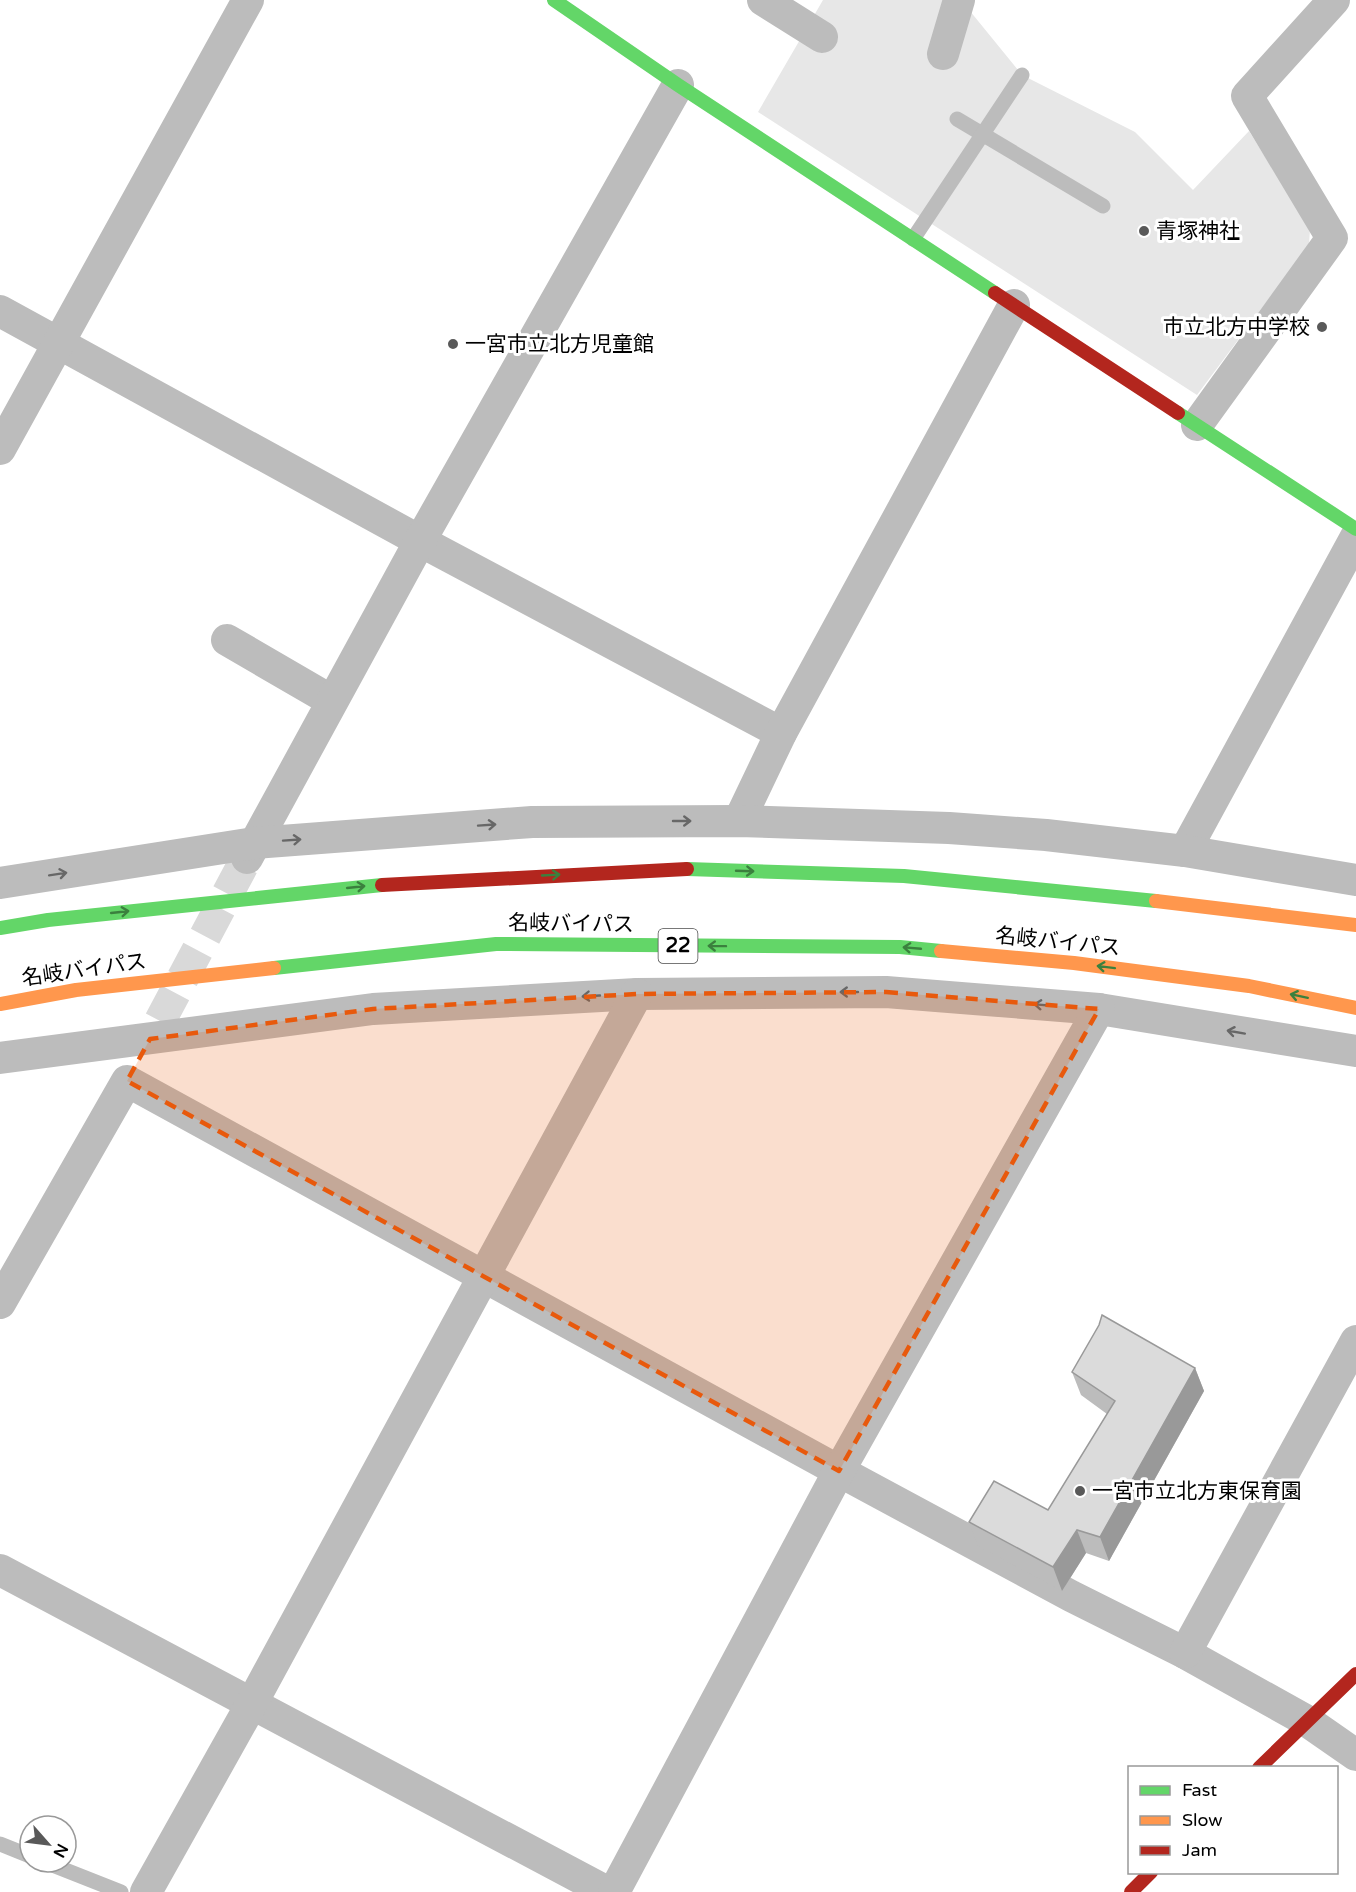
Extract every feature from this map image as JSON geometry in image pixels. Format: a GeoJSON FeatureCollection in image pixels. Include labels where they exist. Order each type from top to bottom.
{"type":"FeatureCollection","features":[{"type":"Feature","properties":{"kind":"main road"},"geometry":{"type":"LineString","coordinates":[[554,0],[678,85],[1356,529]]}},
{"type":"Feature","properties":{"kind":"main road"},"geometry":{"type":"LineString","coordinates":[[0,928],[48,920],[407,882],[672,869],[904,876],[1246,910],[1356,925]]}},
{"type":"Feature","properties":{"kind":"main road","name":"名岐バイパス"},"geometry":{"type":"LineString","coordinates":[[0,1004],[76,990],[496,944],[900,947],[1074,963],[1248,986],[1356,1008]]}},
{"type":"Feature","properties":{"kind":"main road"},"geometry":{"type":"LineString","coordinates":[[1260,1766],[1356,1674]]}},
{"type":"Feature","properties":{"kind":"main road"},"geometry":{"type":"LineString","coordinates":[[1131,1892],[1149,1874]]}},
{"type":"Feature","properties":{"kind":"street"},"geometry":{"type":"LineString","coordinates":[[0,449],[248,0]]}},
{"type":"Feature","properties":{"kind":"street"},"geometry":{"type":"LineString","coordinates":[[763,0],[822,37]]}},
{"type":"Feature","properties":{"kind":"street"},"geometry":{"type":"LineString","coordinates":[[943,54],[959,0]]}},
{"type":"Feature","properties":{"kind":"street"},"geometry":{"type":"LineString","coordinates":[[1197,425],[1332,238],[1247,96],[1334,0]]}},
{"type":"Feature","properties":{"kind":"street"},"geometry":{"type":"LineString","coordinates":[[250,852],[420,542],[678,85]]}},
{"type":"Feature","properties":{"kind":"street"},"geometry":{"type":"LineString","coordinates":[[739,821],[781,733],[1014,305]]}},
{"type":"Feature","properties":{"kind":"street"},"geometry":{"type":"LineString","coordinates":[[0,311],[420,542],[781,733]]}},
{"type":"Feature","properties":{"kind":"street"},"geometry":{"type":"LineString","coordinates":[[1185,851],[1356,537]]}},
{"type":"Feature","properties":{"kind":"street"},"geometry":{"type":"LineString","coordinates":[[227,640],[332,701]]}},
{"type":"Feature","properties":{"kind":"street"},"geometry":{"type":"LineString","coordinates":[[0,883],[250,852],[532,822],[739,821],[949,828],[1046,835],[1185,851],[1356,880]]}},
{"type":"Feature","properties":{"kind":"street"},"geometry":{"type":"LineString","coordinates":[[0,1058],[155,1030],[373,1009],[637,994],[886,992],[1099,1009],[1356,1051]]}},
{"type":"Feature","properties":{"kind":"street"},"geometry":{"type":"LineString","coordinates":[[146,1892],[252,1703],[637,994]]}},
{"type":"Feature","properties":{"kind":"street"},"geometry":{"type":"LineString","coordinates":[[614,1892],[839,1472],[1099,1009]]}},
{"type":"Feature","properties":{"kind":"street"},"geometry":{"type":"LineString","coordinates":[[0,1303],[155,1030]]}},
{"type":"Feature","properties":{"kind":"street"},"geometry":{"type":"LineString","coordinates":[[127,1081],[839,1472],[1071,1596],[1185,1653],[1307,1721],[1356,1755]]}},
{"type":"Feature","properties":{"kind":"street"},"geometry":{"type":"LineString","coordinates":[[1185,1653],[1356,1341]]}},
{"type":"Feature","properties":{"kind":"street"},"geometry":{"type":"LineString","coordinates":[[0,1570],[606,1892]]}},
{"type":"Feature","properties":{"kind":"lane"},"geometry":{"type":"LineString","coordinates":[[913,239],[1022,75]]}},
{"type":"Feature","properties":{"kind":"lane"},"geometry":{"type":"LineString","coordinates":[[957,119],[1103,206]]}},
{"type":"Feature","properties":{"kind":"lane"},"geometry":{"type":"LineString","coordinates":[[0,1844],[18,1851]]}},
{"type":"Feature","properties":{"kind":"lane"},"geometry":{"type":"LineString","coordinates":[[75,1874],[121,1892]]}},
{"type":"Feature","properties":{"kind":"highlighted area"},"geometry":{"type":"Polygon","coordinates":[[[886,992],[1099,1009],[839,1471],[127,1081],[150,1039],[373,1009],[637,994],[886,992]]]}},
{"type":"Feature","properties":{"kind":"shaded area"},"geometry":{"type":"Polygon","coordinates":[[[823,0],[961,0],[1022,75],[1135,132],[1193,190],[1249,131],[1310,229],[1309,245],[1197,395],[758,112],[823,0]]]}},
{"type":"Feature","properties":{"kind":"building"},"geometry":{"type":"Polygon","coordinates":[[[1102,1315],[1195,1368],[1100,1537],[1077,1530],[1053,1567],[969,1522],[994,1481],[1048,1510],[1115,1401],[1072,1372],[1099,1325],[1102,1315]]]}},
{"type":"Feature","properties":{"kind":"tunnel"},"geometry":{"type":"LineString","coordinates":[[160,1021],[245,861]]}},
{"type":"Feature","properties":{"kind":"traffic: fast"},"geometry":{"type":"LineString","coordinates":[[554,0],[678,85],[995,293]]}},
{"type":"Feature","properties":{"kind":"traffic: fast"},"geometry":{"type":"LineString","coordinates":[[1178,413],[1356,529]]}},
{"type":"Feature","properties":{"kind":"traffic: fast"},"geometry":{"type":"LineString","coordinates":[[687,869],[904,876],[1156,901]]}},
{"type":"Feature","properties":{"kind":"traffic: fast"},"geometry":{"type":"LineString","coordinates":[[0,928],[48,920],[382,885]]}},
{"type":"Feature","properties":{"kind":"traffic: fast"},"geometry":{"type":"LineString","coordinates":[[274,968],[496,944],[900,947],[941,951]]}},
{"type":"Feature","properties":{"kind":"traffic: slow"},"geometry":{"type":"LineString","coordinates":[[1156,901],[1356,925]]}},
{"type":"Feature","properties":{"kind":"traffic: slow"},"geometry":{"type":"LineString","coordinates":[[941,951],[1074,963],[1249,986],[1356,1008]]}},
{"type":"Feature","properties":{"kind":"traffic: slow"},"geometry":{"type":"LineString","coordinates":[[0,1004],[76,990],[274,968]]}},
{"type":"Feature","properties":{"kind":"traffic: jam"},"geometry":{"type":"LineString","coordinates":[[995,293],[1178,413]]}},
{"type":"Feature","properties":{"kind":"traffic: jam"},"geometry":{"type":"LineString","coordinates":[[382,885],[687,869]]}},
{"type":"Feature","properties":{"kind":"traffic: jam"},"geometry":{"type":"LineString","coordinates":[[1261,1766],[1356,1674]]}},
{"type":"Feature","properties":{"kind":"traffic: jam"},"geometry":{"type":"LineString","coordinates":[[1131,1892],[1149,1874]]}},
{"type":"Feature","properties":{"kind":"place","name":"青塚神社"},"geometry":{"type":"Point","coordinates":[1144,231]}},
{"type":"Feature","properties":{"kind":"place","name":"市立北方中学校"},"geometry":{"type":"Point","coordinates":[1322,327]}},
{"type":"Feature","properties":{"kind":"place","name":"一宮市立北方児童館"},"geometry":{"type":"Point","coordinates":[453,344]}},
{"type":"Feature","properties":{"kind":"place","name":"一宮市立北方東保育園"},"geometry":{"type":"Point","coordinates":[1080,1491]}}]}
